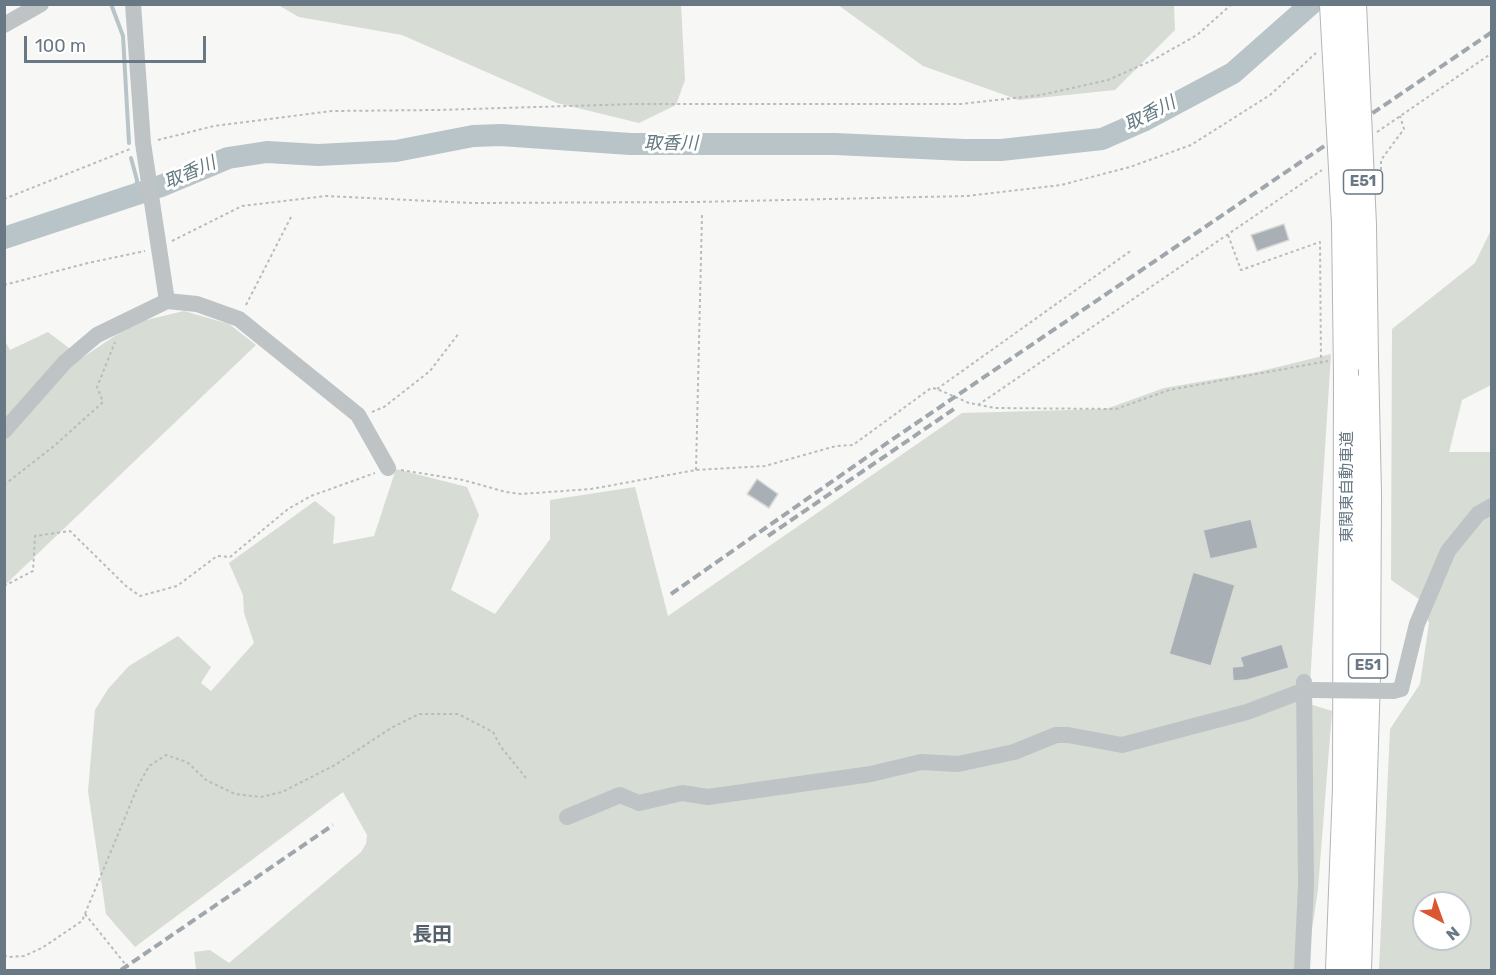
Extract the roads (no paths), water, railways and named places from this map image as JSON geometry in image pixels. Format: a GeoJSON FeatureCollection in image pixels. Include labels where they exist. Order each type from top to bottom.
{"type":"FeatureCollection","features":[{"type":"Feature","properties":{"kind":"highway","name":"東関東自動車道"},"geometry":{"type":"LineString","coordinates":[[1332,4],[1344,223],[1339,368],[1345,788],[1338,970]]}},
{"type":"Feature","properties":{"kind":"highway","name":"東関東自動車道"},"geometry":{"type":"LineString","coordinates":[[1354,4],[1364,225],[1369,494],[1368,677],[1359,970]]}},
{"type":"Feature","properties":{"kind":"street"},"geometry":{"type":"LineString","coordinates":[[4,25],[41,4]]}},
{"type":"Feature","properties":{"kind":"street"},"geometry":{"type":"LineString","coordinates":[[133,4],[144,148],[167,301]]}},
{"type":"Feature","properties":{"kind":"street"},"geometry":{"type":"LineString","coordinates":[[4,431],[65,362],[97,335],[167,301],[197,304],[239,319],[358,415],[388,468]]}},
{"type":"Feature","properties":{"kind":"street"},"geometry":{"type":"LineString","coordinates":[[567,817],[620,795],[639,803],[682,793],[708,797],[871,774],[921,762],[958,764],[1014,752],[1056,735],[1122,745],[1247,712],[1307,688],[1393,691],[1401,689],[1417,624],[1448,550],[1478,514],[1491,506]]}},
{"type":"Feature","properties":{"kind":"street"},"geometry":{"type":"LineString","coordinates":[[1302,970],[1306,885],[1307,688]]}},
{"type":"Feature","properties":{"kind":"waterway"},"geometry":{"type":"LineString","coordinates":[[111,4],[123,36],[129,143]]}},
{"type":"Feature","properties":{"kind":"waterway","name":"取香川"},"geometry":{"type":"LineString","coordinates":[[4,238],[161,186],[228,158],[267,152],[318,155],[396,151],[473,136],[501,135],[630,144],[835,144],[964,150],[1001,150],[1102,139],[1143,121],[1233,73],[1311,4]]}},
{"type":"Feature","properties":{"kind":"waterway"},"geometry":{"type":"LineString","coordinates":[[131,158],[137,180],[136,194]]}},
{"type":"Feature","properties":{"kind":"railway"},"geometry":{"type":"LineString","coordinates":[[671,594],[890,441],[1492,32]]}},
{"type":"Feature","properties":{"kind":"railway"},"geometry":{"type":"LineString","coordinates":[[768,536],[954,409]]}},
{"type":"Feature","properties":{"kind":"railway"},"geometry":{"type":"LineString","coordinates":[[121,970],[333,825]]}},
{"type":"Feature","properties":{"kind":"district","name":"長田"},"geometry":{"type":"Point","coordinates":[432,935]}}]}
